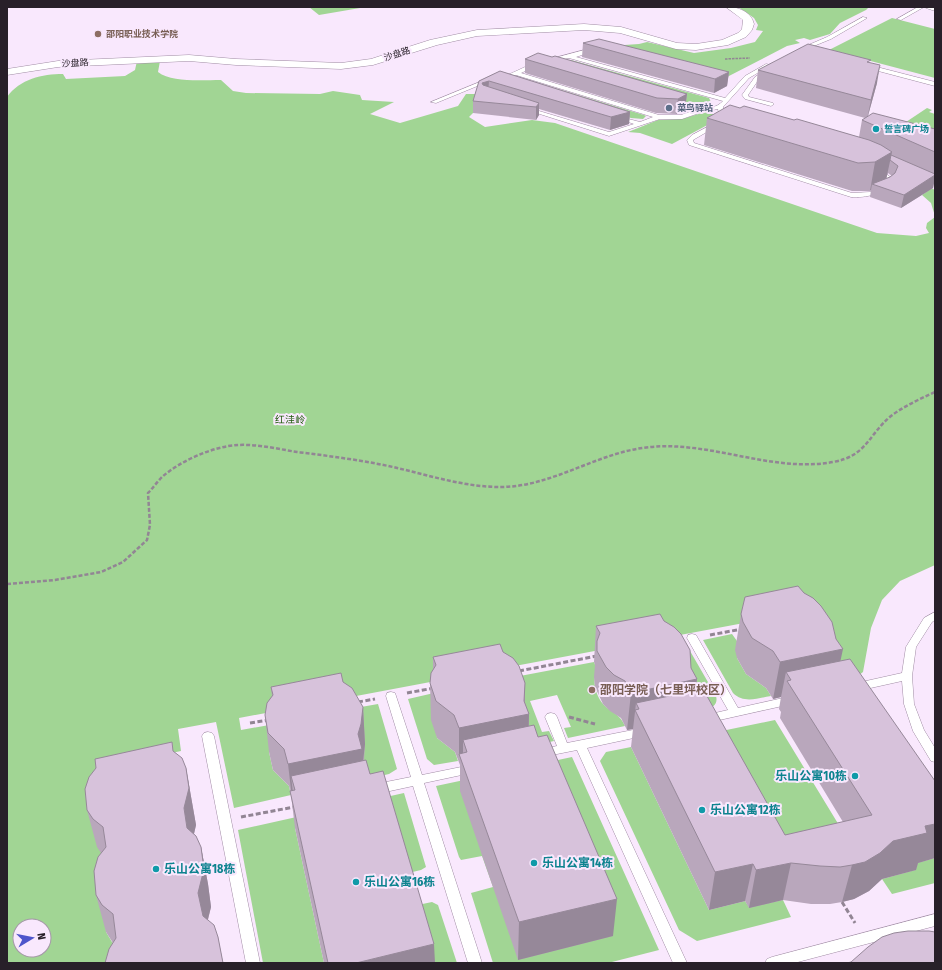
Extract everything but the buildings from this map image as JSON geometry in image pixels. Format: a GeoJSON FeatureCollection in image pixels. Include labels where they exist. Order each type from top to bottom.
{"type":"FeatureCollection","features":[{"type":"Feature","properties":{"kind":"street","name":"沙盘路"},"geometry":{"type":"LineString","coordinates":[[7,72],[58,64],[189,58],[236,62],[341,66],[373,62],[434,42],[477,33],[584,27],[621,30],[676,46],[711,46],[742,36],[747,30],[749,24],[748,19],[731,7]]}},
{"type":"Feature","properties":{"kind":"lane"},"geometry":{"type":"LineString","coordinates":[[899,19],[922,7]]}},
{"type":"Feature","properties":{"kind":"lane"},"geometry":{"type":"LineString","coordinates":[[928,7],[935,10]]}},
{"type":"Feature","properties":{"kind":"lane"},"geometry":{"type":"LineString","coordinates":[[808,51],[797,52],[829,38],[865,18]]}},
{"type":"Feature","properties":{"kind":"lane"},"geometry":{"type":"LineString","coordinates":[[434,102],[492,79],[505,80],[539,62],[570,57],[598,49]]}},
{"type":"Feature","properties":{"kind":"lane"},"geometry":{"type":"LineString","coordinates":[[570,57],[726,100]]}},
{"type":"Feature","properties":{"kind":"lane"},"geometry":{"type":"LineString","coordinates":[[523,108],[605,134],[614,134],[659,117],[682,116],[701,110],[720,107],[746,77],[777,60]]}},
{"type":"Feature","properties":{"kind":"lane"},"geometry":{"type":"LineString","coordinates":[[547,65],[554,67]]}},
{"type":"Feature","properties":{"kind":"lane"},"geometry":{"type":"LineString","coordinates":[[860,65],[935,84]]}},
{"type":"Feature","properties":{"kind":"lane"},"geometry":{"type":"LineString","coordinates":[[771,104],[748,98],[745,95],[757,78],[775,68]]}},
{"type":"Feature","properties":{"kind":"lane"},"geometry":{"type":"LineString","coordinates":[[516,73],[659,117]]}},
{"type":"Feature","properties":{"kind":"lane"},"geometry":{"type":"LineString","coordinates":[[731,83],[739,85]]}},
{"type":"Feature","properties":{"kind":"lane"},"geometry":{"type":"LineString","coordinates":[[665,99],[701,110]]}},
{"type":"Feature","properties":{"kind":"lane"},"geometry":{"type":"LineString","coordinates":[[720,107],[721,112],[726,119],[733,123]]}},
{"type":"Feature","properties":{"kind":"lane"},"geometry":{"type":"LineString","coordinates":[[610,114],[641,124]]}},
{"type":"Feature","properties":{"kind":"lane"},"geometry":{"type":"LineString","coordinates":[[726,119],[694,136],[690,140],[691,144],[851,195],[866,196],[874,194],[890,183],[891,180],[888,177],[872,168]]}},
{"type":"Feature","properties":{"kind":"lane"},"geometry":{"type":"LineString","coordinates":[[935,615],[928,620],[911,647],[906,676],[909,704],[919,731],[935,758]]}},
{"type":"Feature","properties":{"kind":"lane"},"geometry":{"type":"LineString","coordinates":[[692,638],[735,712]]}},
{"type":"Feature","properties":{"kind":"lane"},"geometry":{"type":"LineString","coordinates":[[844,689],[906,676]]}},
{"type":"Feature","properties":{"kind":"lane"},"geometry":{"type":"LineString","coordinates":[[391,696],[416,780],[475,963]]}},
{"type":"Feature","properties":{"kind":"lane"},"geometry":{"type":"LineString","coordinates":[[698,720],[805,698]]}},
{"type":"Feature","properties":{"kind":"lane"},"geometry":{"type":"LineString","coordinates":[[551,717],[564,749]]}},
{"type":"Feature","properties":{"kind":"lane"},"geometry":{"type":"LineString","coordinates":[[533,755],[653,730]]}},
{"type":"Feature","properties":{"kind":"lane"},"geometry":{"type":"LineString","coordinates":[[208,736],[253,963]]}},
{"type":"Feature","properties":{"kind":"lane"},"geometry":{"type":"LineString","coordinates":[[580,746],[680,963]]}},
{"type":"Feature","properties":{"kind":"lane"},"geometry":{"type":"LineString","coordinates":[[363,792],[479,767]]}},
{"type":"Feature","properties":{"kind":"lane"},"geometry":{"type":"LineString","coordinates":[[772,963],[935,920]]}},
{"type":"Feature","properties":{"kind":"path"},"geometry":{"type":"LineString","coordinates":[[7,584],[55,580],[101,572],[124,562],[147,540],[150,525],[148,493],[162,477],[195,457],[223,446],[253,445],[358,460],[464,484],[503,487],[555,476],[618,452],[649,447],[678,447],[713,450],[758,461],[789,465],[810,465],[850,459],[860,453],[872,434],[891,417],[918,400],[935,392]]}},
{"type":"Feature","properties":{"kind":"path"},"geometry":{"type":"LineString","coordinates":[[692,638],[746,628]]}},
{"type":"Feature","properties":{"kind":"path"},"geometry":{"type":"LineString","coordinates":[[514,672],[600,656]]}},
{"type":"Feature","properties":{"kind":"path"},"geometry":{"type":"LineString","coordinates":[[352,704],[437,687]]}},
{"type":"Feature","properties":{"kind":"path"},"geometry":{"type":"LineString","coordinates":[[551,717],[562,715],[600,726]]}},
{"type":"Feature","properties":{"kind":"path"},"geometry":{"type":"LineString","coordinates":[[250,723],[273,719]]}},
{"type":"Feature","properties":{"kind":"path"},"geometry":{"type":"LineString","coordinates":[[245,816],[294,807]]}},
{"type":"Feature","properties":{"kind":"green space"},"geometry":{"type":"Polygon","coordinates":[[[309,7],[366,7],[319,15],[309,7]]]}},
{"type":"Feature","properties":{"kind":"green space"},"geometry":{"type":"Polygon","coordinates":[[[738,7],[869,7],[840,23],[830,34],[810,40],[804,38],[795,40],[800,43],[787,46],[727,77],[610,46],[647,42],[694,53],[731,48],[755,42],[763,31],[756,30],[758,25],[754,18],[738,7]]]}},
{"type":"Feature","properties":{"kind":"green space"},"geometry":{"type":"Polygon","coordinates":[[[892,18],[935,29],[935,78],[829,50],[892,18]]]}},
{"type":"Feature","properties":{"kind":"green space"},"geometry":{"type":"Polygon","coordinates":[[[563,60],[571,60],[709,98],[711,102],[706,106],[697,106],[560,66],[563,60]]]}},
{"type":"Feature","properties":{"kind":"green space","name":"红洼岭"},"geometry":{"type":"Polygon","coordinates":[[[137,61],[160,61],[158,72],[164,76],[188,80],[221,80],[233,91],[246,93],[320,94],[333,91],[360,95],[362,100],[394,102],[370,114],[400,123],[458,106],[466,94],[478,94],[473,113],[469,117],[485,127],[532,120],[555,123],[877,233],[916,236],[929,233],[926,228],[927,223],[935,217],[935,565],[900,581],[882,600],[871,628],[863,672],[859,675],[833,682],[786,615],[239,718],[241,730],[275,724],[269,752],[273,770],[289,786],[291,795],[234,808],[216,722],[178,729],[181,751],[102,768],[106,932],[112,942],[123,951],[124,963],[7,963],[7,97],[18,86],[25,82],[47,75],[63,74],[66,79],[125,76],[135,70],[137,61]]]}},
{"type":"Feature","properties":{"kind":"green space"},"geometry":{"type":"Polygon","coordinates":[[[515,76],[646,116],[643,119],[631,118],[514,83],[515,76]]]}},
{"type":"Feature","properties":{"kind":"green space"},"geometry":{"type":"Polygon","coordinates":[[[927,108],[932,110],[929,112],[935,114],[935,128],[932,129],[906,122],[927,108]]]}},
{"type":"Feature","properties":{"kind":"green space"},"geometry":{"type":"Polygon","coordinates":[[[705,112],[714,114],[713,122],[672,144],[640,133],[628,132],[658,120],[682,119],[705,112]]]}},
{"type":"Feature","properties":{"kind":"green space"},"geometry":{"type":"Polygon","coordinates":[[[835,143],[935,190],[935,216],[931,203],[922,195],[926,192],[835,143]]]}},
{"type":"Feature","properties":{"kind":"green space"},"geometry":{"type":"Polygon","coordinates":[[[732,634],[737,641],[737,658],[746,674],[766,688],[771,696],[746,699],[733,693],[703,640],[732,634]]]}},
{"type":"Feature","properties":{"kind":"green space"},"geometry":{"type":"Polygon","coordinates":[[[686,644],[716,696],[715,704],[709,709],[690,713],[686,644]]]}},
{"type":"Feature","properties":{"kind":"green space"},"geometry":{"type":"Polygon","coordinates":[[[594,662],[597,670],[595,674],[595,688],[598,697],[607,708],[621,719],[625,726],[568,738],[564,728],[571,727],[557,695],[530,701],[542,732],[549,731],[554,741],[526,747],[499,680],[594,662]]]}},
{"type":"Feature","properties":{"kind":"green space"},"geometry":{"type":"Polygon","coordinates":[[[434,693],[437,738],[455,752],[458,761],[434,765],[427,759],[408,699],[434,693]]]}},
{"type":"Feature","properties":{"kind":"green space"},"geometry":{"type":"Polygon","coordinates":[[[378,704],[397,769],[389,774],[363,780],[364,752],[344,710],[378,704]]]}},
{"type":"Feature","properties":{"kind":"green space"},"geometry":{"type":"Polygon","coordinates":[[[775,720],[848,840],[775,857],[707,734],[775,720]]]}},
{"type":"Feature","properties":{"kind":"green space"},"geometry":{"type":"Polygon","coordinates":[[[631,747],[709,910],[745,901],[749,907],[783,900],[791,917],[697,941],[679,930],[600,761],[606,752],[631,747]]]}},
{"type":"Feature","properties":{"kind":"green space"},"geometry":{"type":"Polygon","coordinates":[[[572,757],[659,950],[608,963],[493,963],[471,893],[493,887],[482,856],[461,860],[459,857],[436,786],[572,757]]]}},
{"type":"Feature","properties":{"kind":"green space"},"geometry":{"type":"Polygon","coordinates":[[[404,793],[426,867],[421,870],[404,874],[295,828],[324,963],[263,963],[238,830],[404,793]]]}},
{"type":"Feature","properties":{"kind":"green space"},"geometry":{"type":"Polygon","coordinates":[[[935,858],[935,883],[892,894],[882,879],[915,870],[913,864],[935,858]]]}},
{"type":"Feature","properties":{"kind":"green space"},"geometry":{"type":"Polygon","coordinates":[[[432,902],[438,905],[457,963],[430,963],[413,906],[432,902]]]}},
{"type":"Feature","properties":{"kind":"place","name":"邵阳职业技术学院"},"geometry":{"type":"Point","coordinates":[98,34]}},
{"type":"Feature","properties":{"kind":"place","name":"菜鸟驿站"},"geometry":{"type":"Point","coordinates":[669,108]}},
{"type":"Feature","properties":{"kind":"place","name":"誓言碑广场"},"geometry":{"type":"Point","coordinates":[876,129]}},
{"type":"Feature","properties":{"kind":"place","name":"邵阳学院（七里坪校区）"},"geometry":{"type":"Point","coordinates":[592,690]}},
{"type":"Feature","properties":{"kind":"place","name":"乐山公寓10栋"},"geometry":{"type":"Point","coordinates":[855,776]}},
{"type":"Feature","properties":{"kind":"place","name":"乐山公寓12栋"},"geometry":{"type":"Point","coordinates":[702,810]}},
{"type":"Feature","properties":{"kind":"place","name":"乐山公寓14栋"},"geometry":{"type":"Point","coordinates":[534,863]}},
{"type":"Feature","properties":{"kind":"place","name":"乐山公寓18栋"},"geometry":{"type":"Point","coordinates":[156,869]}},
{"type":"Feature","properties":{"kind":"place","name":"乐山公寓16栋"},"geometry":{"type":"Point","coordinates":[356,882]}}]}
